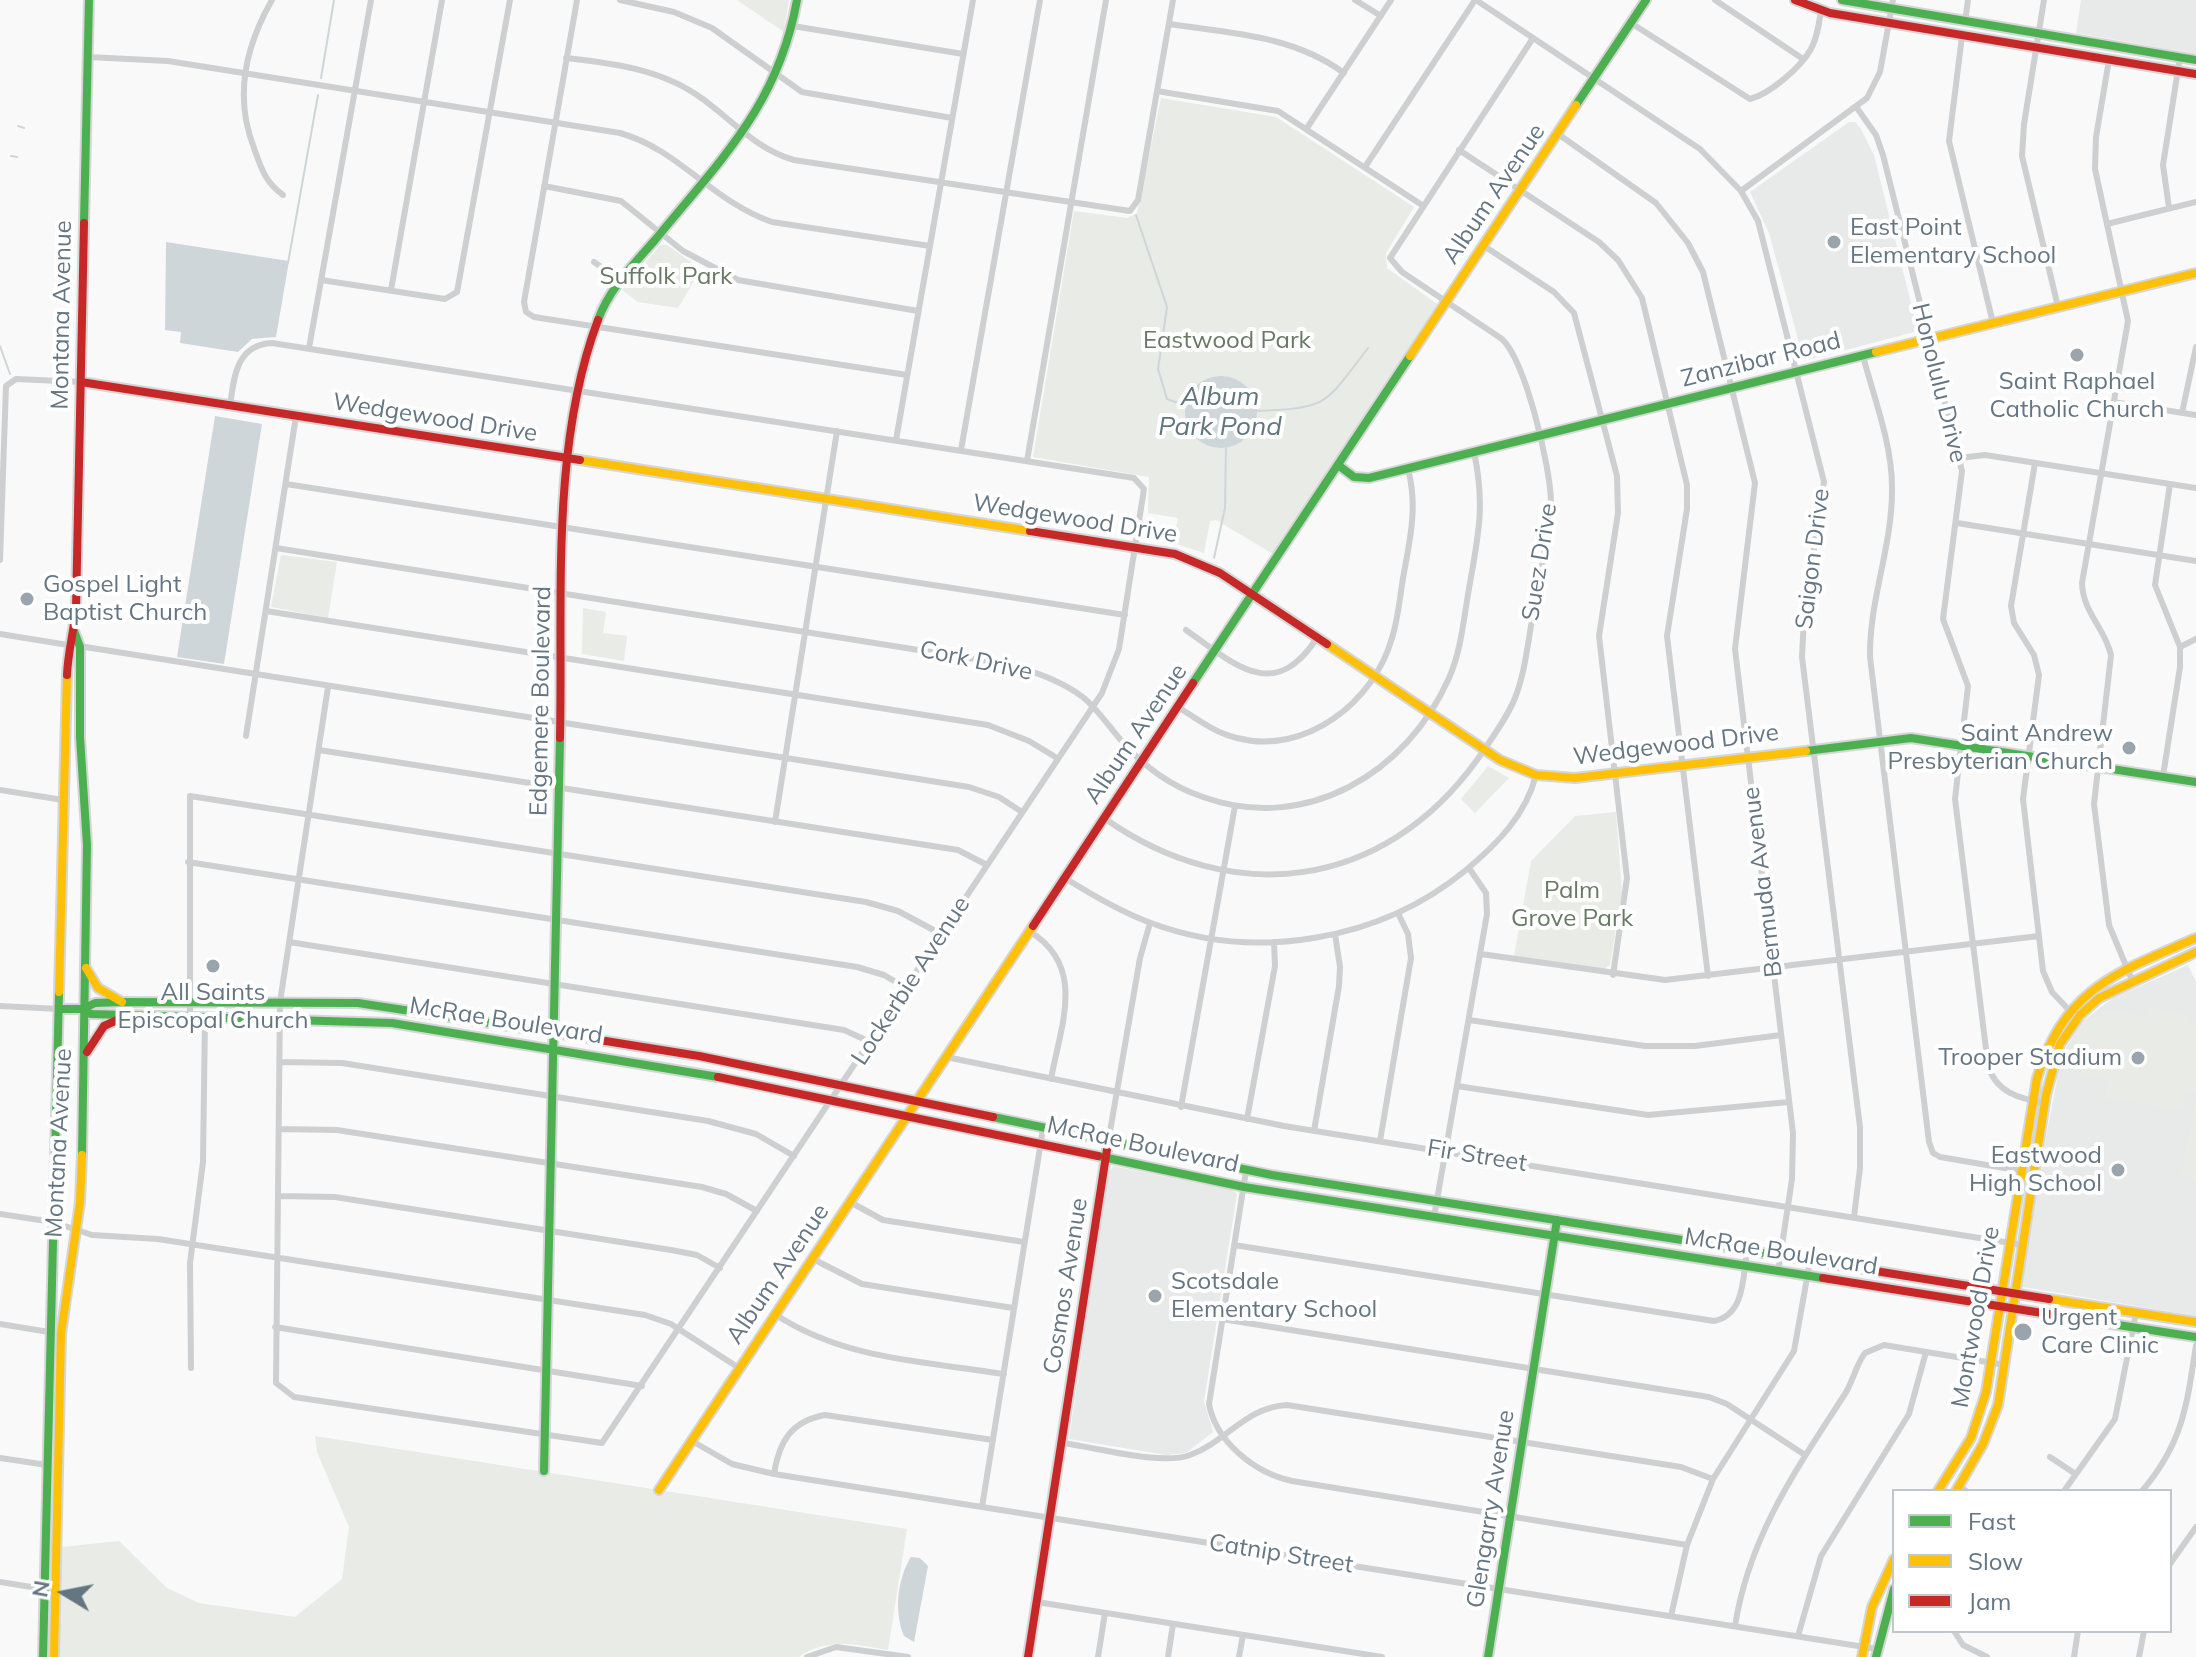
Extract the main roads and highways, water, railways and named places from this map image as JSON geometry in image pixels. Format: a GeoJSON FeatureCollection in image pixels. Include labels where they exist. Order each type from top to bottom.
{"type":"FeatureCollection","features":[{"type":"Feature","properties":{"kind":"main road","name":"Montana Avenue"},"geometry":{"type":"LineString","coordinates":[[43,1657],[63,800],[68,645],[74,631],[89,0]]}},
{"type":"Feature","properties":{"kind":"main road","name":"Edgemere Boulevard"},"geometry":{"type":"LineString","coordinates":[[544,1471],[566,459],[576,390],[593,327],[620,280],[743,131],[778,75],[793,26],[797,0]]}},
{"type":"Feature","properties":{"kind":"main road","name":"Album Avenue"},"geometry":{"type":"LineString","coordinates":[[659,1490],[1646,0]]}},
{"type":"Feature","properties":{"kind":"main road"},"geometry":{"type":"LineString","coordinates":[[1795,0],[1821,11],[2196,74]]}},
{"type":"Feature","properties":{"kind":"main road"},"geometry":{"type":"LineString","coordinates":[[1842,0],[1892,4],[1965,22],[2196,60]]}},
{"type":"Feature","properties":{"kind":"main road","name":"Zanzibar Road"},"geometry":{"type":"LineString","coordinates":[[1338,465],[1363,478],[1408,469],[2196,273]]}},
{"type":"Feature","properties":{"kind":"main road","name":"Wedgewood Drive"},"geometry":{"type":"LineString","coordinates":[[81,382],[1136,548],[1200,562],[1484,750],[1517,770],[1536,775],[1566,779],[1911,738],[2196,782]]}},
{"type":"Feature","properties":{"kind":"main road","name":"Montana Avenue"},"geometry":{"type":"LineString","coordinates":[[54,1657],[61,1334],[76,1232],[85,1060],[83,1009],[87,845],[80,735],[80,647],[74,631]]}},
{"type":"Feature","properties":{"kind":"main road"},"geometry":{"type":"LineString","coordinates":[[2193,940],[2195,955]]}},
{"type":"Feature","properties":{"kind":"main road","name":"Montwood Drive"},"geometry":{"type":"LineString","coordinates":[[1939,1489],[1971,1438],[1986,1392],[2042,1058],[2068,1009],[2089,990],[2127,968],[2193,940]]}},
{"type":"Feature","properties":{"kind":"main road","name":"Montwood Drive"},"geometry":{"type":"LineString","coordinates":[[1960,1489],[1991,1425],[2005,1365],[2054,1058],[2071,1026],[2099,998],[2132,980],[2195,955]]}},
{"type":"Feature","properties":{"kind":"main road"},"geometry":{"type":"LineString","coordinates":[[85,966],[98,988],[122,1002]]}},
{"type":"Feature","properties":{"kind":"main road","name":"McRae Boulevard"},"geometry":{"type":"LineString","coordinates":[[59,1009],[83,1009],[95,1003],[122,1002],[378,1005],[699,1056],[1246,1171],[2196,1322]]}},
{"type":"Feature","properties":{"kind":"main road","name":"McRae Boulevard"},"geometry":{"type":"LineString","coordinates":[[83,1009],[91,1014],[126,1016],[392,1023],[553,1048],[832,1100],[1244,1187],[2196,1337]]}},
{"type":"Feature","properties":{"kind":"main road"},"geometry":{"type":"LineString","coordinates":[[85,1060],[98,1032],[110,1022],[126,1016]]}},
{"type":"Feature","properties":{"kind":"main road"},"geometry":{"type":"LineString","coordinates":[[981,1132],[985,1116]]}},
{"type":"Feature","properties":{"kind":"main road","name":"Cosmos Avenue"},"geometry":{"type":"LineString","coordinates":[[1028,1657],[1108,1143]]}},
{"type":"Feature","properties":{"kind":"main road","name":"Glengarry Avenue"},"geometry":{"type":"LineString","coordinates":[[1488,1657],[1557,1220]]}},
{"type":"Feature","properties":{"kind":"main road"},"geometry":{"type":"LineString","coordinates":[[2071,1317],[2073,1303]]}},
{"type":"Feature","properties":{"kind":"main road"},"geometry":{"type":"LineString","coordinates":[[2162,1332],[2164,1318]]}},
{"type":"Feature","properties":{"kind":"main road"},"geometry":{"type":"LineString","coordinates":[[1862,1657],[1872,1607],[1892,1563]]}},
{"type":"Feature","properties":{"kind":"main road"},"geometry":{"type":"LineString","coordinates":[[1877,1653],[1892,1597]]}},
{"type":"Feature","properties":{"kind":"water"},"geometry":{"type":"Polygon","coordinates":[[[166,242],[289,261],[276,337],[252,339],[238,352],[180,343],[181,332],[165,330],[166,242]]]}},
{"type":"Feature","properties":{"kind":"water","name":"Album Park Pond"},"geometry":{"type":"Polygon","coordinates":[[[1221,376],[1241,382],[1251,392],[1257,412],[1251,432],[1241,442],[1221,448],[1201,442],[1191,432],[1185,412],[1191,392],[1201,382],[1221,376]]]}},
{"type":"Feature","properties":{"kind":"water"},"geometry":{"type":"Polygon","coordinates":[[[215,416],[262,424],[224,664],[177,657],[215,416]]]}},
{"type":"Feature","properties":{"kind":"water"},"geometry":{"type":"Polygon","coordinates":[[[911,1557],[920,1558],[928,1566],[914,1642],[904,1636],[898,1607],[900,1586],[911,1557]]]}},
{"type":"Feature","properties":{"kind":"waterway"},"geometry":{"type":"LineString","coordinates":[[321,78],[334,0]]}},
{"type":"Feature","properties":{"kind":"waterway"},"geometry":{"type":"LineString","coordinates":[[288,263],[318,95]]}},
{"type":"Feature","properties":{"kind":"waterway"},"geometry":{"type":"LineString","coordinates":[[18,126],[24,128]]}},
{"type":"Feature","properties":{"kind":"waterway"},"geometry":{"type":"LineString","coordinates":[[11,156],[17,157]]}},
{"type":"Feature","properties":{"kind":"waterway"},"geometry":{"type":"LineString","coordinates":[[1136,215],[1167,307],[1158,369],[1167,399],[1186,406]]}},
{"type":"Feature","properties":{"kind":"waterway"},"geometry":{"type":"LineString","coordinates":[[0,346],[10,374]]}},
{"type":"Feature","properties":{"kind":"waterway"},"geometry":{"type":"LineString","coordinates":[[1256,411],[1299,408],[1323,400],[1368,348]]}},
{"type":"Feature","properties":{"kind":"waterway"},"geometry":{"type":"LineString","coordinates":[[1214,558],[1225,508],[1226,447]]}},
{"type":"Feature","properties":{"kind":"place","name":"East Point Elementary School"},"geometry":{"type":"Point","coordinates":[1834,242]}},
{"type":"Feature","properties":{"kind":"place","name":"Saint Raphael Catholic Church"},"geometry":{"type":"Point","coordinates":[2077,355]}},
{"type":"Feature","properties":{"kind":"place","name":"Gospel Light Baptist Church"},"geometry":{"type":"Point","coordinates":[27,599]}},
{"type":"Feature","properties":{"kind":"place","name":"Saint Andrew Presbyterian Church"},"geometry":{"type":"Point","coordinates":[2129,748]}},
{"type":"Feature","properties":{"kind":"place","name":"All Saints Episcopal Church"},"geometry":{"type":"Point","coordinates":[213,966]}},
{"type":"Feature","properties":{"kind":"place","name":"Trooper Stadium"},"geometry":{"type":"Point","coordinates":[2138,1058]}},
{"type":"Feature","properties":{"kind":"place","name":"Eastwood High School"},"geometry":{"type":"Point","coordinates":[2118,1170]}},
{"type":"Feature","properties":{"kind":"place","name":"Scotsdale Elementary School"},"geometry":{"type":"Point","coordinates":[1155,1296]}},
{"type":"Feature","properties":{"kind":"place","name":"Urgent Care Clinic"},"geometry":{"type":"Point","coordinates":[2023,1332]}},
{"type":"Feature","properties":{"kind":"park label","name":"Suffolk Park"},"geometry":{"type":"Point","coordinates":[666,277]}},
{"type":"Feature","properties":{"kind":"park label","name":"Eastwood Park"},"geometry":{"type":"Point","coordinates":[1227,341]}},
{"type":"Feature","properties":{"kind":"park label","name":"Palm Grove Park"},"geometry":{"type":"Point","coordinates":[1572,905]}}]}
